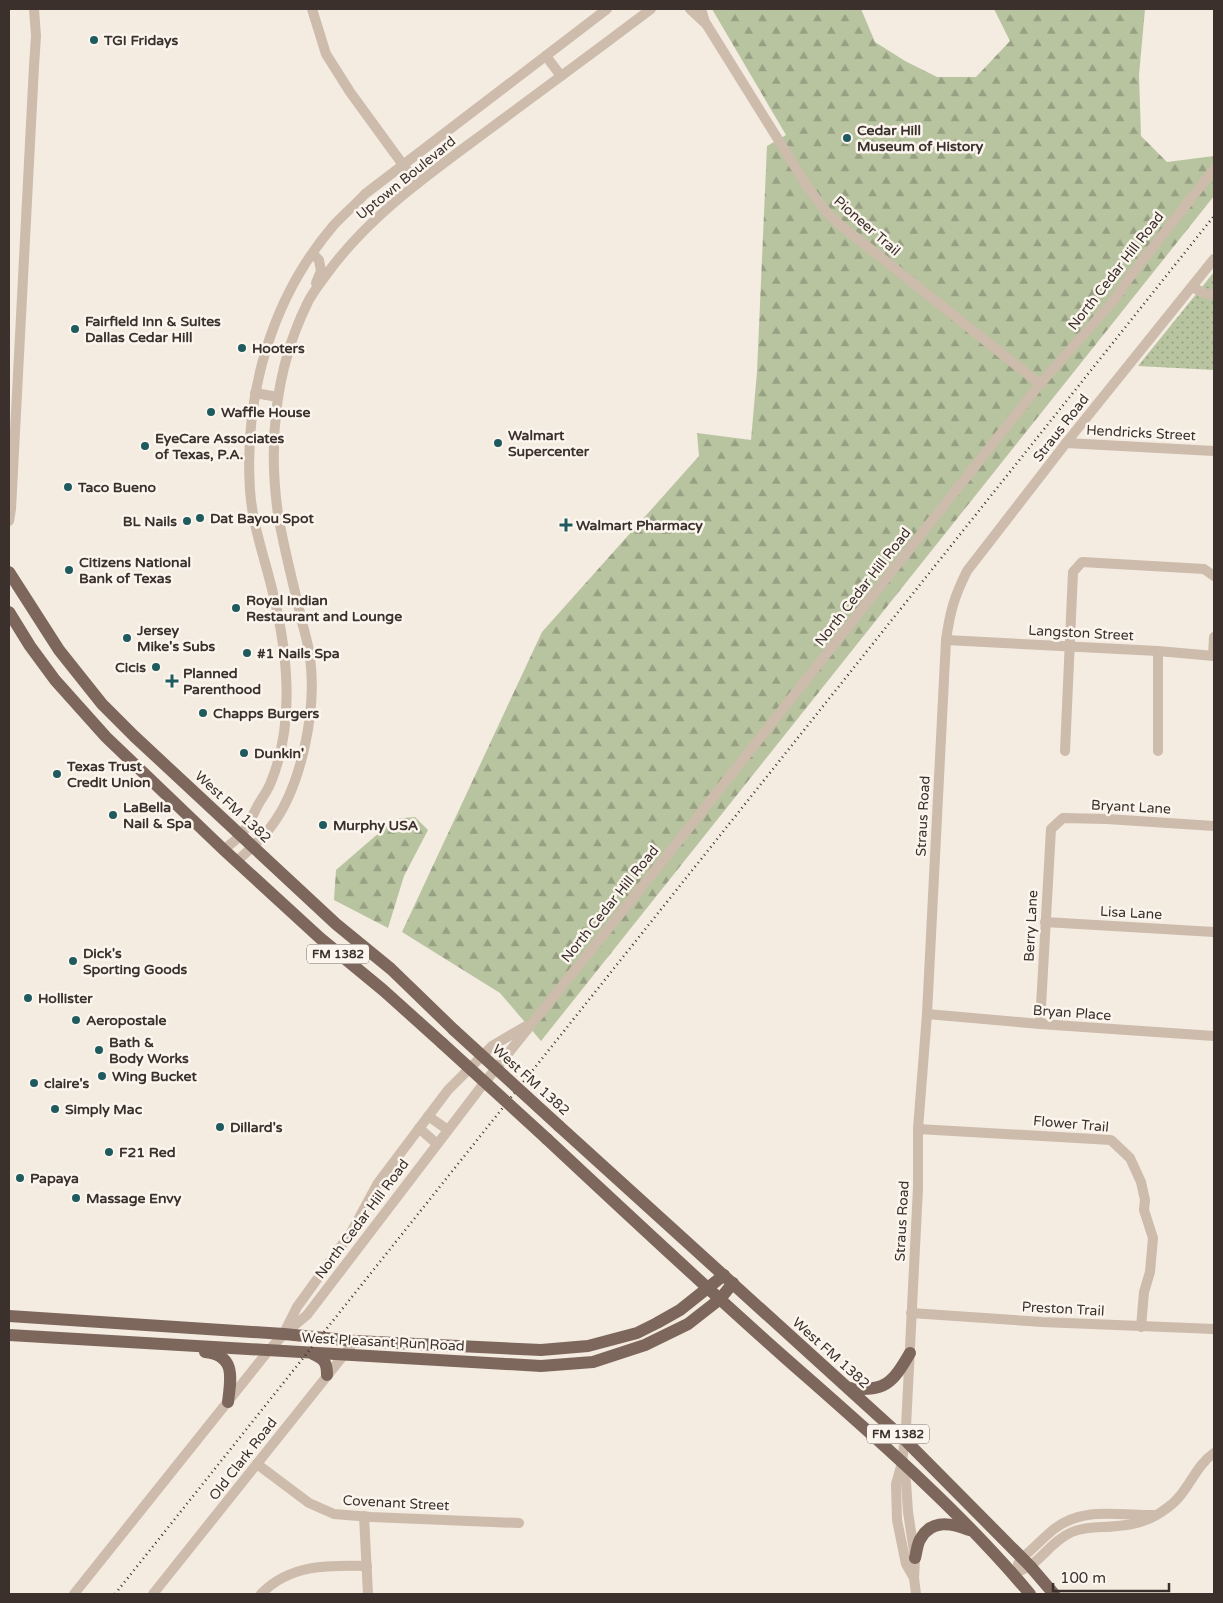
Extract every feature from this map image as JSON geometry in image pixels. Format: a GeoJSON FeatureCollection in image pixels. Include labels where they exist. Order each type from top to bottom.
{"type":"FeatureCollection","features":[{"type":"Feature","properties":{"kind":"main road","name":"West FM 1382"},"geometry":{"type":"LineString","coordinates":[[9,572],[59,650],[102,704],[347,934],[391,969],[454,1030],[905,1440],[1026,1562],[1054,1594]]}},
{"type":"Feature","properties":{"kind":"main road","name":"FM 1382"},"geometry":{"type":"LineString","coordinates":[[9,612],[30,646],[82,711],[112,743],[320,938],[383,990],[442,1043],[708,1289],[902,1464],[972,1531],[1030,1594]]}},
{"type":"Feature","properties":{"kind":"main road","name":"West Pleasant Run Road"},"geometry":{"type":"LineString","coordinates":[[9,1316],[284,1334],[355,1341],[542,1350],[588,1346],[636,1332],[680,1310],[708,1289],[728,1279]]}},
{"type":"Feature","properties":{"kind":"main road","name":"West Pleasant Run Road"},"geometry":{"type":"LineString","coordinates":[[9,1334],[541,1366],[593,1362],[645,1345],[688,1324],[720,1299],[728,1279]]}},
{"type":"Feature","properties":{"kind":"main road"},"geometry":{"type":"LineString","coordinates":[[138,1343],[210,1352],[224,1358],[229,1366],[232,1377],[228,1402]]}},
{"type":"Feature","properties":{"kind":"main road"},"geometry":{"type":"LineString","coordinates":[[308,1352],[322,1358],[327,1364],[328,1375]]}},
{"type":"Feature","properties":{"kind":"main road"},"geometry":{"type":"LineString","coordinates":[[848,1388],[867,1389],[883,1386],[898,1374],[910,1352]]}},
{"type":"Feature","properties":{"kind":"main road"},"geometry":{"type":"LineString","coordinates":[[915,1558],[920,1538],[928,1529],[946,1523],[956,1524],[972,1531]]}},
{"type":"Feature","properties":{"kind":"street"},"geometry":{"type":"LineString","coordinates":[[9,521],[36,36],[34,9]]}},
{"type":"Feature","properties":{"kind":"street"},"geometry":{"type":"LineString","coordinates":[[312,9],[326,54],[350,92],[417,184]]}},
{"type":"Feature","properties":{"kind":"street","name":"Uptown Boulevard"},"geometry":{"type":"LineString","coordinates":[[224,850],[241,835],[270,784],[278,762],[285,727],[286,686],[283,639],[255,523],[250,492],[249,431],[255,393],[272,332],[285,297],[333,226],[365,194],[607,9]]}},
{"type":"Feature","properties":{"kind":"street","name":"Uptown Boulevard"},"geometry":{"type":"LineString","coordinates":[[236,861],[269,830],[294,784],[303,753],[311,702],[310,658],[278,515],[274,437],[278,398],[287,359],[307,302],[333,265],[364,230],[417,184],[651,9]]}},
{"type":"Feature","properties":{"kind":"street","name":"Pioneer Trail"},"geometry":{"type":"LineString","coordinates":[[690,9],[705,22]]}},
{"type":"Feature","properties":{"kind":"street","name":"Pioneer Trail"},"geometry":{"type":"LineString","coordinates":[[701,9],[705,22],[807,186],[824,209],[840,224],[1040,384]]}},
{"type":"Feature","properties":{"kind":"street"},"geometry":{"type":"LineString","coordinates":[[546,56],[561,76]]}},
{"type":"Feature","properties":{"kind":"street","name":"North Cedar Hill Road"},"geometry":{"type":"LineString","coordinates":[[74,1594],[269,1350],[284,1334],[307,1315],[437,1144],[533,1022],[1040,384],[1114,300],[1128,278],[1214,169]]}},
{"type":"Feature","properties":{"kind":"street"},"geometry":{"type":"LineString","coordinates":[[307,302],[321,271],[319,260],[313,254]]}},
{"type":"Feature","properties":{"kind":"street","name":"Straus Road"},"geometry":{"type":"LineString","coordinates":[[902,1464],[905,1440],[918,1188],[918,1129],[927,1014],[946,640],[949,617],[955,594],[967,571],[1066,443],[1214,259]]}},
{"type":"Feature","properties":{"kind":"street"},"geometry":{"type":"LineString","coordinates":[[1192,287],[1204,293],[1214,295]]}},
{"type":"Feature","properties":{"kind":"street"},"geometry":{"type":"LineString","coordinates":[[255,393],[278,398]]}},
{"type":"Feature","properties":{"kind":"street","name":"Hendricks Street"},"geometry":{"type":"LineString","coordinates":[[1066,443],[1214,451]]}},
{"type":"Feature","properties":{"kind":"street"},"geometry":{"type":"LineString","coordinates":[[1065,751],[1073,572],[1082,562],[1204,569],[1214,576]]}},
{"type":"Feature","properties":{"kind":"street"},"geometry":{"type":"LineString","coordinates":[[1214,637],[1214,656]]}},
{"type":"Feature","properties":{"kind":"street","name":"Langston Street"},"geometry":{"type":"LineString","coordinates":[[946,640],[1158,651],[1214,656]]}},
{"type":"Feature","properties":{"kind":"street"},"geometry":{"type":"LineString","coordinates":[[1158,651],[1158,751]]}},
{"type":"Feature","properties":{"kind":"street","name":"Bryant Lane"},"geometry":{"type":"LineString","coordinates":[[1051,829],[1063,818],[1214,826]]}},
{"type":"Feature","properties":{"kind":"street","name":"Berry Lane"},"geometry":{"type":"LineString","coordinates":[[1040,1024],[1051,829]]}},
{"type":"Feature","properties":{"kind":"street","name":"Lisa Lane"},"geometry":{"type":"LineString","coordinates":[[1046,922],[1214,932]]}},
{"type":"Feature","properties":{"kind":"street","name":"Bryan Place"},"geometry":{"type":"LineString","coordinates":[[927,1014],[1214,1036]]}},
{"type":"Feature","properties":{"kind":"street","name":"North Cedar Hill Road"},"geometry":{"type":"LineString","coordinates":[[284,1334],[296,1307],[352,1231],[378,1183],[448,1090],[492,1046],[533,1022]]}},
{"type":"Feature","properties":{"kind":"street"},"geometry":{"type":"LineString","coordinates":[[428,1116],[448,1130]]}},
{"type":"Feature","properties":{"kind":"street"},"geometry":{"type":"LineString","coordinates":[[419,1128],[437,1144]]}},
{"type":"Feature","properties":{"kind":"street","name":"Flower Trail"},"geometry":{"type":"LineString","coordinates":[[918,1129],[1111,1140],[1130,1158],[1141,1182],[1144,1210],[1153,1238],[1150,1272],[1144,1292],[1141,1327]]}},
{"type":"Feature","properties":{"kind":"street","name":"Preston Trail"},"geometry":{"type":"LineString","coordinates":[[911,1313],[1042,1322],[1214,1329]]}},
{"type":"Feature","properties":{"kind":"street","name":"Old Clark Road"},"geometry":{"type":"LineString","coordinates":[[153,1594],[355,1341]]}},
{"type":"Feature","properties":{"kind":"street"},"geometry":{"type":"LineString","coordinates":[[1013,1574],[1026,1562],[1070,1532],[1091,1527],[1128,1525],[1156,1516],[1170,1507],[1181,1496],[1203,1462],[1214,1453]]}},
{"type":"Feature","properties":{"kind":"street","name":"Covenant Street"},"geometry":{"type":"LineString","coordinates":[[256,1464],[309,1503],[334,1514],[519,1523]]}},
{"type":"Feature","properties":{"kind":"street"},"geometry":{"type":"LineString","coordinates":[[902,1464],[915,1558],[914,1578],[916,1594]]}},
{"type":"Feature","properties":{"kind":"street"},"geometry":{"type":"LineString","coordinates":[[902,1464],[896,1484],[897,1520],[906,1564],[914,1578]]}},
{"type":"Feature","properties":{"kind":"street"},"geometry":{"type":"LineString","coordinates":[[364,1516],[368,1594]]}},
{"type":"Feature","properties":{"kind":"street"},"geometry":{"type":"LineString","coordinates":[[261,1594],[270,1584],[288,1574],[307,1568],[332,1565],[367,1566]]}},
{"type":"Feature","properties":{"kind":"green space"},"geometry":{"type":"Polygon","coordinates":[[[712,9],[861,9],[875,42],[905,61],[937,77],[976,77],[1010,41],[994,9],[1145,9],[1139,75],[1141,136],[1167,162],[1214,156],[1214,196],[541,1041],[500,993],[402,932],[542,632],[699,456],[697,433],[751,440],[757,372],[767,146],[786,135],[712,9]]]}},
{"type":"Feature","properties":{"kind":"green space"},"geometry":{"type":"Polygon","coordinates":[[[1214,272],[1214,370],[1138,366],[1214,272]]]}},
{"type":"Feature","properties":{"kind":"green space"},"geometry":{"type":"Polygon","coordinates":[[[415,817],[428,830],[404,876],[388,928],[334,900],[336,870],[395,819],[415,817]]]}},
{"type":"Feature","properties":{"kind":"railway"},"geometry":{"type":"LineString","coordinates":[[115,1594],[1214,216]]}},
{"type":"Feature","properties":{"kind":"place","name":"TGI Fridays"},"geometry":{"type":"Point","coordinates":[94,40]}},
{"type":"Feature","properties":{"kind":"place","name":"Cedar Hill Museum of History"},"geometry":{"type":"Point","coordinates":[847,138]}},
{"type":"Feature","properties":{"kind":"place","name":"Fairfield Inn & Suites Dallas Cedar Hill"},"geometry":{"type":"Point","coordinates":[75,329]}},
{"type":"Feature","properties":{"kind":"place","name":"Hooters"},"geometry":{"type":"Point","coordinates":[242,348]}},
{"type":"Feature","properties":{"kind":"place","name":"Waffle House"},"geometry":{"type":"Point","coordinates":[211,412]}},
{"type":"Feature","properties":{"kind":"place","name":"Walmart Supercenter"},"geometry":{"type":"Point","coordinates":[498,443]}},
{"type":"Feature","properties":{"kind":"place","name":"EyeCare Associates of Texas, P.A."},"geometry":{"type":"Point","coordinates":[145,446]}},
{"type":"Feature","properties":{"kind":"place","name":"Taco Bueno"},"geometry":{"type":"Point","coordinates":[68,487]}},
{"type":"Feature","properties":{"kind":"place","name":"Dat Bayou Spot"},"geometry":{"type":"Point","coordinates":[200,518]}},
{"type":"Feature","properties":{"kind":"place","name":"BL Nails"},"geometry":{"type":"Point","coordinates":[187,521]}},
{"type":"Feature","properties":{"kind":"place","name":"Walmart Pharmacy"},"geometry":{"type":"Point","coordinates":[566,525]}},
{"type":"Feature","properties":{"kind":"place","name":"Citizens National Bank of Texas"},"geometry":{"type":"Point","coordinates":[69,570]}},
{"type":"Feature","properties":{"kind":"place","name":"Royal Indian Restaurant and Lounge"},"geometry":{"type":"Point","coordinates":[236,608]}},
{"type":"Feature","properties":{"kind":"place","name":"Jersey Mike's Subs"},"geometry":{"type":"Point","coordinates":[127,638]}},
{"type":"Feature","properties":{"kind":"place","name":"#1 Nails Spa"},"geometry":{"type":"Point","coordinates":[247,653]}},
{"type":"Feature","properties":{"kind":"place","name":"Cicis"},"geometry":{"type":"Point","coordinates":[156,667]}},
{"type":"Feature","properties":{"kind":"place","name":"Planned Parenthood"},"geometry":{"type":"Point","coordinates":[172,681]}},
{"type":"Feature","properties":{"kind":"place","name":"Chapps Burgers"},"geometry":{"type":"Point","coordinates":[203,713]}},
{"type":"Feature","properties":{"kind":"place","name":"Dunkin'"},"geometry":{"type":"Point","coordinates":[244,753]}},
{"type":"Feature","properties":{"kind":"place","name":"Texas Trust Credit Union"},"geometry":{"type":"Point","coordinates":[57,774]}},
{"type":"Feature","properties":{"kind":"place","name":"LaBella Nail & Spa"},"geometry":{"type":"Point","coordinates":[113,815]}},
{"type":"Feature","properties":{"kind":"place","name":"Murphy USA"},"geometry":{"type":"Point","coordinates":[323,825]}},
{"type":"Feature","properties":{"kind":"place","name":"Dick's Sporting Goods"},"geometry":{"type":"Point","coordinates":[73,961]}},
{"type":"Feature","properties":{"kind":"place","name":"Hollister"},"geometry":{"type":"Point","coordinates":[28,998]}},
{"type":"Feature","properties":{"kind":"place","name":"Aeropostale"},"geometry":{"type":"Point","coordinates":[76,1020]}},
{"type":"Feature","properties":{"kind":"place","name":"Bath & Body Works"},"geometry":{"type":"Point","coordinates":[99,1050]}},
{"type":"Feature","properties":{"kind":"place","name":"Wing Bucket"},"geometry":{"type":"Point","coordinates":[102,1076]}},
{"type":"Feature","properties":{"kind":"place","name":"claire's"},"geometry":{"type":"Point","coordinates":[34,1083]}},
{"type":"Feature","properties":{"kind":"place","name":"Simply Mac"},"geometry":{"type":"Point","coordinates":[55,1109]}},
{"type":"Feature","properties":{"kind":"place","name":"Dillard's"},"geometry":{"type":"Point","coordinates":[220,1127]}},
{"type":"Feature","properties":{"kind":"place","name":"F21 Red"},"geometry":{"type":"Point","coordinates":[109,1152]}},
{"type":"Feature","properties":{"kind":"place","name":"Papaya"},"geometry":{"type":"Point","coordinates":[20,1178]}},
{"type":"Feature","properties":{"kind":"place","name":"Massage Envy"},"geometry":{"type":"Point","coordinates":[76,1198]}}]}
